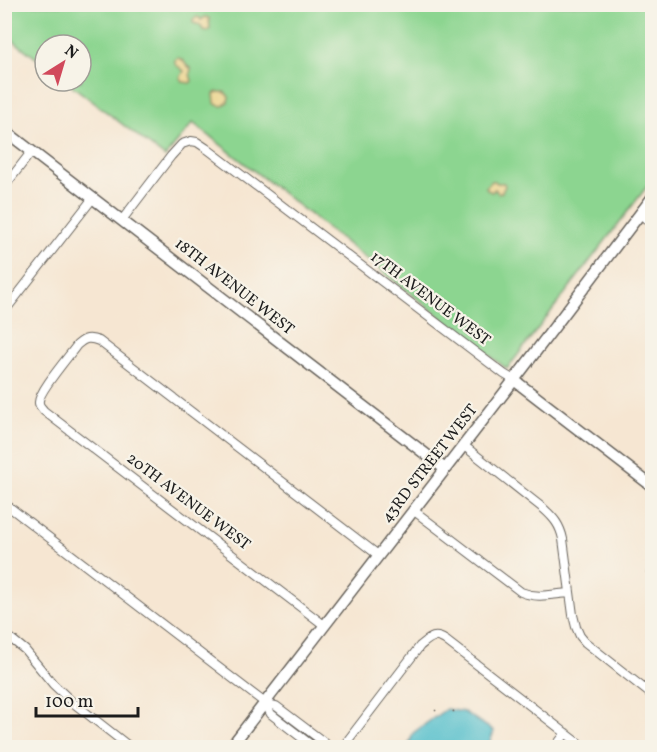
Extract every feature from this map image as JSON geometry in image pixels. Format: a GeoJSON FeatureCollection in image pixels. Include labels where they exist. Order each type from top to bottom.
{"type":"FeatureCollection","features":[{"type":"Feature","properties":{"kind":"street","name":"18TH AVENUE WEST"},"geometry":{"type":"LineString","coordinates":[[4,130],[445,469]]}},
{"type":"Feature","properties":{"kind":"street","name":"17TH AVENUE WEST"},"geometry":{"type":"LineString","coordinates":[[122,220],[182,144],[196,142],[652,486]]}},
{"type":"Feature","properties":{"kind":"street"},"geometry":{"type":"LineString","coordinates":[[4,187],[32,151]]}},
{"type":"Feature","properties":{"kind":"street"},"geometry":{"type":"LineString","coordinates":[[4,312],[93,198]]}},
{"type":"Feature","properties":{"kind":"street","name":"43RD STREET WEST"},"geometry":{"type":"LineString","coordinates":[[230,747],[652,198]]}},
{"type":"Feature","properties":{"kind":"street"},"geometry":{"type":"LineString","coordinates":[[640,214],[652,224]]}},
{"type":"Feature","properties":{"kind":"street","name":"20TH AVENUE WEST"},"geometry":{"type":"LineString","coordinates":[[324,625],[44,411],[39,405],[39,399],[44,389],[77,345],[87,338],[99,341],[378,555]]}},
{"type":"Feature","properties":{"kind":"street"},"geometry":{"type":"LineString","coordinates":[[463,445],[557,520],[563,539],[570,593],[576,627],[580,636],[594,650],[652,695]]}},
{"type":"Feature","properties":{"kind":"street"},"geometry":{"type":"LineString","coordinates":[[4,503],[265,703],[276,706],[328,747]]}},
{"type":"Feature","properties":{"kind":"street"},"geometry":{"type":"LineString","coordinates":[[413,510],[521,592],[531,596],[570,593]]}},
{"type":"Feature","properties":{"kind":"street"},"geometry":{"type":"LineString","coordinates":[[652,572],[652,587]]}},
{"type":"Feature","properties":{"kind":"street"},"geometry":{"type":"LineString","coordinates":[[4,633],[25,650],[53,684],[71,701],[131,747]]}},
{"type":"Feature","properties":{"kind":"street"},"geometry":{"type":"LineString","coordinates":[[342,747],[420,646],[433,636],[439,636],[445,640],[585,747]]}},
{"type":"Feature","properties":{"kind":"street"},"geometry":{"type":"LineString","coordinates":[[265,703],[271,714],[315,747]]}},
{"type":"Feature","properties":{"kind":"street"},"geometry":{"type":"LineString","coordinates":[[555,747],[566,733]]}},
{"type":"Feature","properties":{"kind":"path"},"geometry":{"type":"LineString","coordinates":[[435,710],[439,714]]}},
{"type":"Feature","properties":{"kind":"green space"},"geometry":{"type":"Polygon","coordinates":[[[4,5],[652,5],[652,180],[507,369],[193,123],[165,157],[82,93],[93,93],[93,33],[33,33],[33,56],[5,34],[4,5]]]}},
{"type":"Feature","properties":{"kind":"sand"},"geometry":{"type":"Polygon","coordinates":[[[197,17],[201,20],[205,17],[209,18],[210,29],[203,30],[200,25],[193,23],[197,17]]]}},
{"type":"Feature","properties":{"kind":"sand"},"geometry":{"type":"Polygon","coordinates":[[[178,58],[191,68],[192,81],[190,83],[183,82],[180,78],[184,71],[175,64],[178,58]]]}},
{"type":"Feature","properties":{"kind":"sand"},"geometry":{"type":"Polygon","coordinates":[[[225,92],[229,97],[228,102],[223,106],[215,103],[214,94],[225,92]]]}},
{"type":"Feature","properties":{"kind":"sand"},"geometry":{"type":"Polygon","coordinates":[[[492,181],[504,183],[502,192],[498,193],[495,189],[492,192],[487,190],[486,187],[492,181]]]}},
{"type":"Feature","properties":{"kind":"water"},"geometry":{"type":"Polygon","coordinates":[[[446,709],[464,712],[494,731],[488,747],[408,747],[413,733],[446,709]]]}}]}
